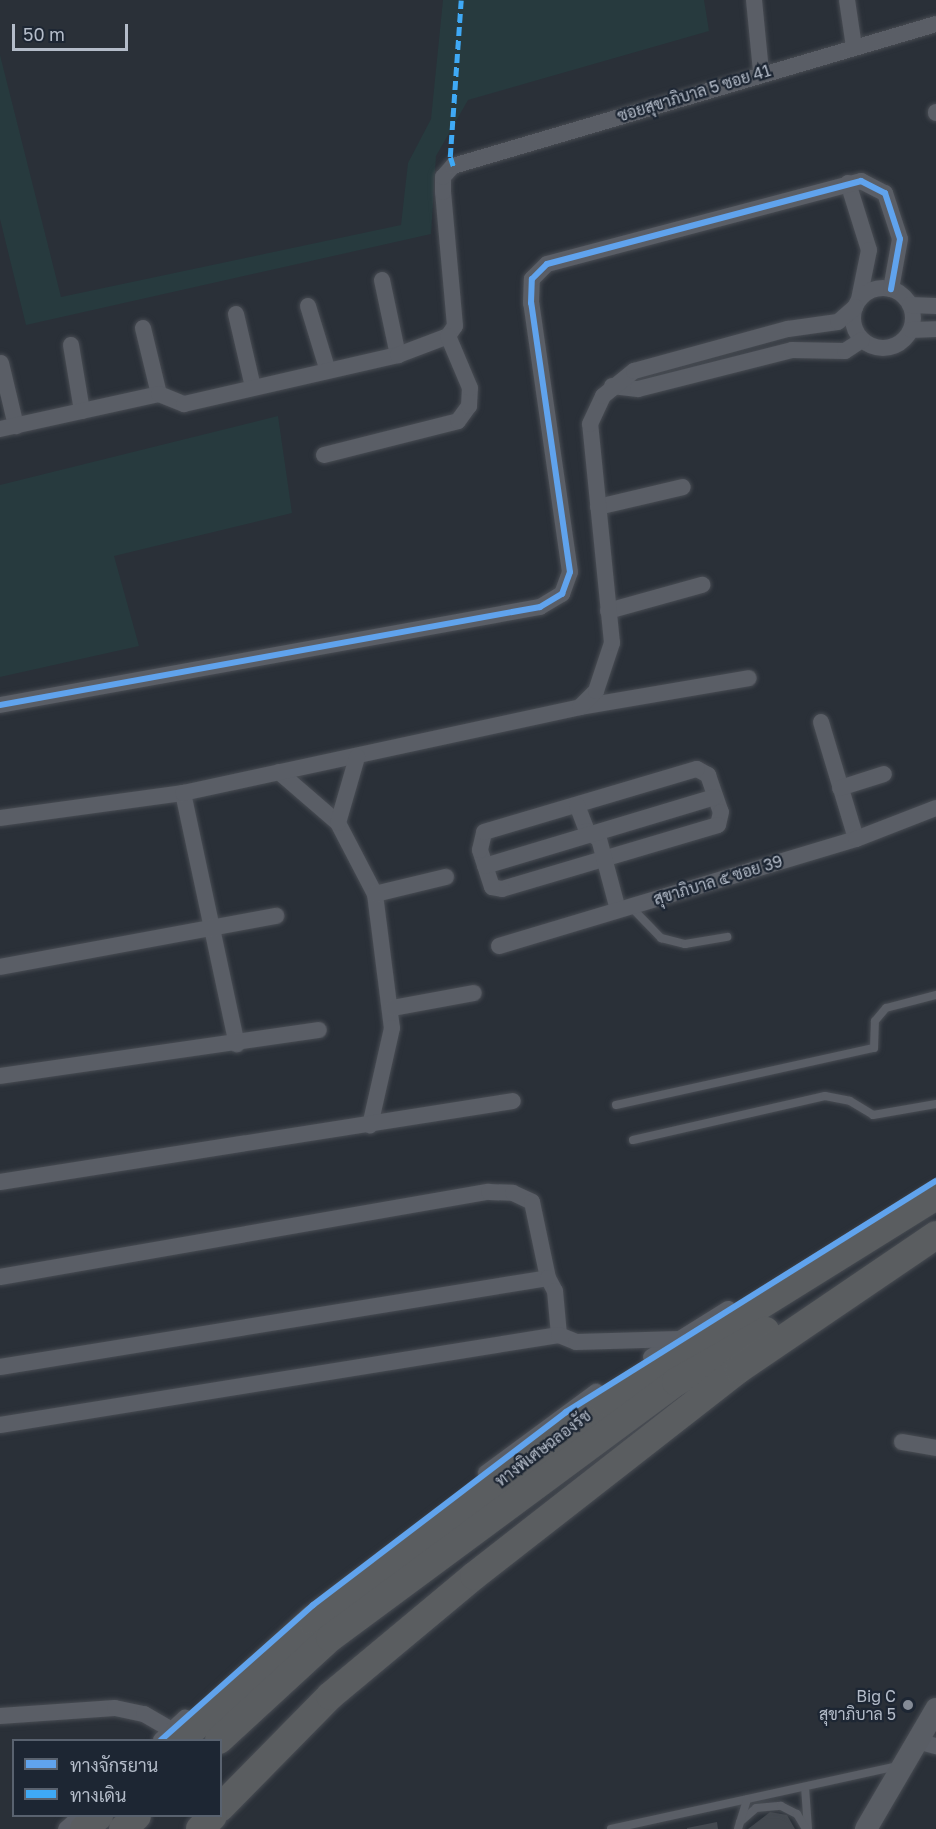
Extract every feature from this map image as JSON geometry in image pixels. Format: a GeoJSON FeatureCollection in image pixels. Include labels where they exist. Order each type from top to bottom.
{"type":"FeatureCollection","features":[{"type":"Feature","properties":{"kind":"highway","name":"ทางพิเศษฉลองรัช"},"geometry":{"type":"LineString","coordinates":[[171,1737],[312,1620],[605,1402],[936,1196]]}},
{"type":"Feature","properties":{"kind":"highway","name":"ทางพิเศษฉลองรัช"},"geometry":{"type":"LineString","coordinates":[[220,1739],[330,1638],[676,1382],[936,1234]]}},
{"type":"Feature","properties":{"kind":"highway"},"geometry":{"type":"LineString","coordinates":[[222,1806],[330,1696],[474,1576],[739,1369],[936,1234]]}},
{"type":"Feature","properties":{"kind":"highway"},"geometry":{"type":"LineString","coordinates":[[84,1829],[97,1817]]}},
{"type":"Feature","properties":{"kind":"highway"},"geometry":{"type":"LineString","coordinates":[[123,1829],[135,1817]]}},
{"type":"Feature","properties":{"kind":"highway"},"geometry":{"type":"LineString","coordinates":[[200,1829],[211,1817]]}},
{"type":"Feature","properties":{"kind":"main road"},"geometry":{"type":"LineString","coordinates":[[866,1829],[903,1764],[926,1743],[935,1713]]}},
{"type":"Feature","properties":{"kind":"street"},"geometry":{"type":"LineString","coordinates":[[754,0],[762,72]]}},
{"type":"Feature","properties":{"kind":"street"},"geometry":{"type":"LineString","coordinates":[[847,0],[854,47]]}},
{"type":"Feature","properties":{"kind":"street","name":"ซอยสุขาภิบาล 5 ซอย 41"},"geometry":{"type":"LineString","coordinates":[[448,336],[455,326],[443,177],[453,166],[762,72],[936,24]]}},
{"type":"Feature","properties":{"kind":"street"},"geometry":{"type":"LineString","coordinates":[[848,183],[869,249],[853,324],[862,340],[875,348],[892,347],[911,330],[936,329]]}},
{"type":"Feature","properties":{"kind":"street"},"geometry":{"type":"LineString","coordinates":[[0,705],[540,606],[562,594],[570,572],[532,279],[547,264],[848,183],[874,183],[885,193],[900,240],[891,289]]}},
{"type":"Feature","properties":{"kind":"street"},"geometry":{"type":"LineString","coordinates":[[382,280],[398,355]]}},
{"type":"Feature","properties":{"kind":"street"},"geometry":{"type":"LineString","coordinates":[[580,707],[596,691],[612,643],[590,424],[612,386],[634,371],[715,347],[788,329],[838,322],[874,290],[891,289],[910,305],[936,306]]}},
{"type":"Feature","properties":{"kind":"street"},"geometry":{"type":"LineString","coordinates":[[910,305],[911,330]]}},
{"type":"Feature","properties":{"kind":"street"},"geometry":{"type":"LineString","coordinates":[[308,306],[327,368]]}},
{"type":"Feature","properties":{"kind":"street"},"geometry":{"type":"LineString","coordinates":[[236,314],[254,387]]}},
{"type":"Feature","properties":{"kind":"street"},"geometry":{"type":"LineString","coordinates":[[143,328],[159,394]]}},
{"type":"Feature","properties":{"kind":"street"},"geometry":{"type":"LineString","coordinates":[[788,329],[792,350]]}},
{"type":"Feature","properties":{"kind":"street"},"geometry":{"type":"LineString","coordinates":[[1,363],[8,427],[159,394],[184,404],[327,368],[398,355],[448,336],[470,388],[469,406],[458,421],[324,454]]}},
{"type":"Feature","properties":{"kind":"street"},"geometry":{"type":"LineString","coordinates":[[612,386],[638,389],[792,350],[845,351],[862,340]]}},
{"type":"Feature","properties":{"kind":"street"},"geometry":{"type":"LineString","coordinates":[[71,345],[82,411]]}},
{"type":"Feature","properties":{"kind":"street"},"geometry":{"type":"LineString","coordinates":[[715,347],[722,369]]}},
{"type":"Feature","properties":{"kind":"street"},"geometry":{"type":"LineString","coordinates":[[598,507],[683,487]]}},
{"type":"Feature","properties":{"kind":"street"},"geometry":{"type":"LineString","coordinates":[[608,611],[702,585]]}},
{"type":"Feature","properties":{"kind":"street"},"geometry":{"type":"LineString","coordinates":[[0,818],[183,793],[357,758],[580,707],[749,678]]}},
{"type":"Feature","properties":{"kind":"street"},"geometry":{"type":"LineString","coordinates":[[821,722],[856,839]]}},
{"type":"Feature","properties":{"kind":"street"},"geometry":{"type":"LineString","coordinates":[[338,823],[357,758]]}},
{"type":"Feature","properties":{"kind":"street"},"geometry":{"type":"LineString","coordinates":[[697,769],[708,775],[715,797],[717,825],[502,890],[492,887],[485,866],[484,832],[577,805],[697,769]]}},
{"type":"Feature","properties":{"kind":"street"},"geometry":{"type":"LineString","coordinates":[[279,772],[338,823],[375,894],[393,1008],[369,1126]]}},
{"type":"Feature","properties":{"kind":"street"},"geometry":{"type":"LineString","coordinates":[[840,788],[884,774]]}},
{"type":"Feature","properties":{"kind":"street"},"geometry":{"type":"LineString","coordinates":[[183,793],[210,931],[237,1044]]}},
{"type":"Feature","properties":{"kind":"street"},"geometry":{"type":"LineString","coordinates":[[485,866],[715,797]]}},
{"type":"Feature","properties":{"kind":"street"},"geometry":{"type":"LineString","coordinates":[[577,805],[590,834],[599,838],[604,860],[624,908]]}},
{"type":"Feature","properties":{"kind":"street","name":"สุขาภิบาล ๕ ซอย 39"},"geometry":{"type":"LineString","coordinates":[[499,946],[856,839],[936,808]]}},
{"type":"Feature","properties":{"kind":"street"},"geometry":{"type":"LineString","coordinates":[[375,894],[446,877]]}},
{"type":"Feature","properties":{"kind":"street"},"geometry":{"type":"LineString","coordinates":[[0,967],[210,931],[276,916]]}},
{"type":"Feature","properties":{"kind":"street"},"geometry":{"type":"LineString","coordinates":[[393,1008],[474,993]]}},
{"type":"Feature","properties":{"kind":"street"},"geometry":{"type":"LineString","coordinates":[[0,1076],[237,1044],[319,1030]]}},
{"type":"Feature","properties":{"kind":"street"},"geometry":{"type":"LineString","coordinates":[[0,1182],[369,1126],[513,1101]]}},
{"type":"Feature","properties":{"kind":"street"},"geometry":{"type":"LineString","coordinates":[[0,1716],[115,1708],[144,1714],[171,1737],[322,1598],[566,1412],[680,1338],[936,1181]]}},
{"type":"Feature","properties":{"kind":"street"},"geometry":{"type":"LineString","coordinates":[[0,1277],[489,1192],[513,1193],[532,1202],[548,1278],[555,1292],[559,1335]]}},
{"type":"Feature","properties":{"kind":"street"},"geometry":{"type":"LineString","coordinates":[[0,1367],[548,1278]]}},
{"type":"Feature","properties":{"kind":"street"},"geometry":{"type":"LineString","coordinates":[[0,1425],[559,1335],[576,1342],[680,1338]]}},
{"type":"Feature","properties":{"kind":"street"},"geometry":{"type":"LineString","coordinates":[[902,1442],[936,1448]]}},
{"type":"Feature","properties":{"kind":"street"},"geometry":{"type":"LineString","coordinates":[[66,1829],[79,1817]]}},
{"type":"Feature","properties":{"kind":"lane"},"geometry":{"type":"LineString","coordinates":[[624,908],[661,938],[685,944],[727,937]]}},
{"type":"Feature","properties":{"kind":"lane"},"geometry":{"type":"LineString","coordinates":[[615,1105],[874,1048],[878,1034],[875,1021],[886,1008],[936,994]]}},
{"type":"Feature","properties":{"kind":"lane"},"geometry":{"type":"LineString","coordinates":[[633,1140],[825,1096],[850,1101],[873,1115],[936,1104]]}},
{"type":"Feature","properties":{"kind":"lane"},"geometry":{"type":"LineString","coordinates":[[611,1829],[903,1764]]}},
{"type":"Feature","properties":{"kind":"lane"},"geometry":{"type":"LineString","coordinates":[[806,1787],[807,1829]]}},
{"type":"Feature","properties":{"kind":"lane"},"geometry":{"type":"LineString","coordinates":[[739,1825],[747,1799]]}},
{"type":"Feature","properties":{"kind":"lane"},"geometry":{"type":"LineString","coordinates":[[739,1825],[756,1808],[781,1806],[797,1814],[807,1829]]}},
{"type":"Feature","properties":{"kind":"green space"},"geometry":{"type":"Polygon","coordinates":[[[443,0],[704,0],[709,31],[468,100],[436,156],[431,234],[26,325],[0,219],[0,55],[61,297],[401,225],[408,163],[431,119],[443,0]]]}},
{"type":"Feature","properties":{"kind":"green space"},"geometry":{"type":"Polygon","coordinates":[[[278,416],[292,513],[114,556],[139,646],[0,677],[0,485],[278,416]]]}},
{"type":"Feature","properties":{"kind":"building"},"geometry":{"type":"Polygon","coordinates":[[[770,1812],[787,1815],[795,1829],[748,1829],[770,1812]]]}},
{"type":"Feature","properties":{"kind":"building"},"geometry":{"type":"Polygon","coordinates":[[[717,1822],[718,1829],[687,1829],[687,1828],[717,1822]]]}},
{"type":"Feature","properties":{"kind":"marked path"},"geometry":{"type":"LineString","coordinates":[[453,166],[450,157],[461,0]]}},
{"type":"Feature","properties":{"kind":"cycle path"},"geometry":{"type":"LineString","coordinates":[[0,705],[540,607],[562,594],[570,572],[531,303],[532,279],[547,264],[861,181],[885,193],[900,239],[891,289]]}},
{"type":"Feature","properties":{"kind":"cycle path"},"geometry":{"type":"LineString","coordinates":[[162,1739],[313,1605],[566,1412],[936,1181]]}},
{"type":"Feature","properties":{"kind":"place","name":"Big C สุขาภิบาล 5"},"geometry":{"type":"Point","coordinates":[908,1705]}}]}
